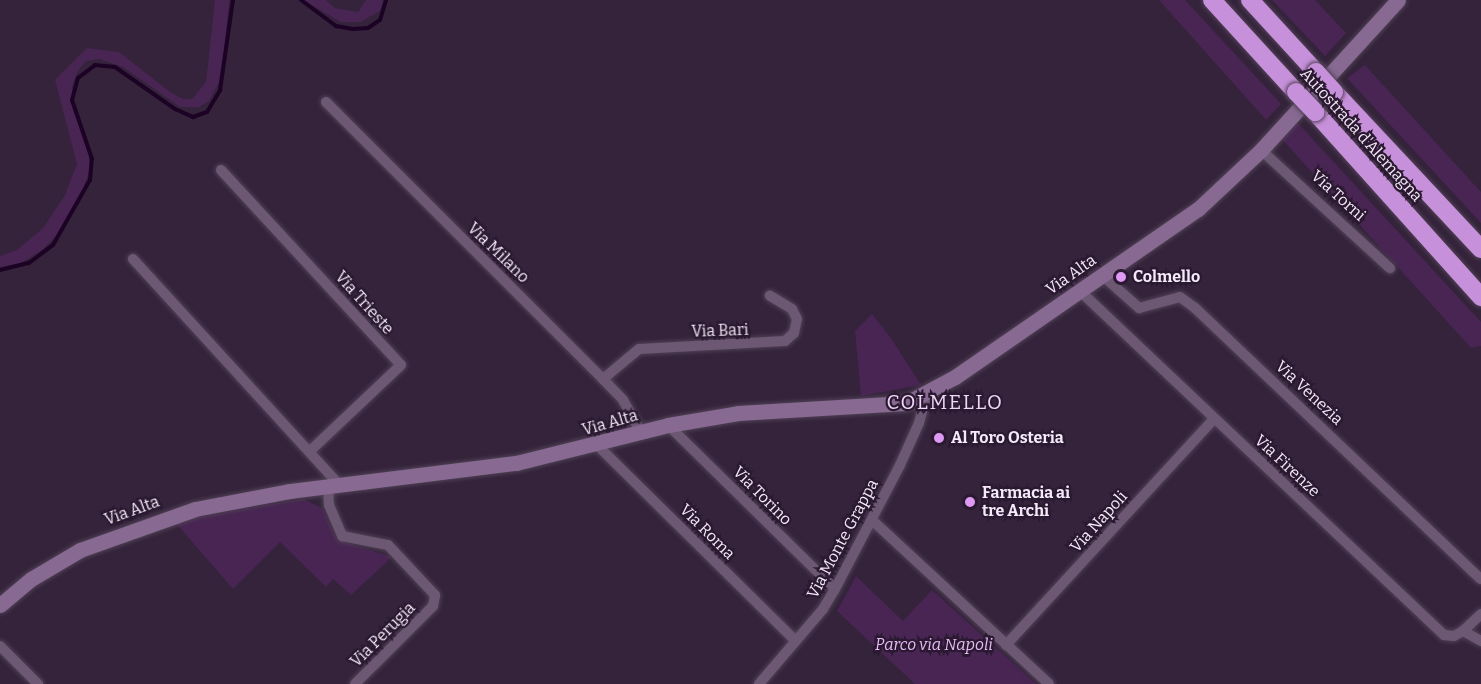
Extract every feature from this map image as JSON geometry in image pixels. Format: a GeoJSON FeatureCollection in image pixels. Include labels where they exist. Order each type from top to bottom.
{"type":"FeatureCollection","features":[{"type":"Feature","properties":{"kind":"highway","name":"Autostrada d'Alemagna"},"geometry":{"type":"LineString","coordinates":[[1212,0],[1481,297]]}},
{"type":"Feature","properties":{"kind":"highway","name":"Autostrada d'Alemagna"},"geometry":{"type":"LineString","coordinates":[[1250,0],[1481,249]]}},
{"type":"Feature","properties":{"kind":"main road"},"geometry":{"type":"LineString","coordinates":[[1261,150],[1398,0]]}},
{"type":"Feature","properties":{"kind":"main road","name":"Via Alta"},"geometry":{"type":"LineString","coordinates":[[0,605],[31,579],[70,556],[132,529],[242,499],[496,467],[597,445],[668,425],[738,413],[878,408],[906,403],[927,393],[1198,209],[1261,150]]}},
{"type":"Feature","properties":{"kind":"street","name":"Via Milano"},"geometry":{"type":"LineString","coordinates":[[326,102],[623,400],[641,433]]}},
{"type":"Feature","properties":{"kind":"street","name":"Via Torni"},"geometry":{"type":"LineString","coordinates":[[1261,150],[1390,268]]}},
{"type":"Feature","properties":{"kind":"street","name":"Via Trieste"},"geometry":{"type":"LineString","coordinates":[[221,170],[401,365],[310,451]]}},
{"type":"Feature","properties":{"kind":"street"},"geometry":{"type":"LineString","coordinates":[[133,259],[310,451],[334,487]]}},
{"type":"Feature","properties":{"kind":"street","name":"Via Venezia"},"geometry":{"type":"LineString","coordinates":[[1102,275],[1139,308],[1180,297],[1194,307],[1481,579]]}},
{"type":"Feature","properties":{"kind":"street","name":"Via Firenze"},"geometry":{"type":"LineString","coordinates":[[1080,291],[1444,635],[1454,636],[1463,631],[1481,641]]}},
{"type":"Feature","properties":{"kind":"street","name":"Via Bari"},"geometry":{"type":"LineString","coordinates":[[603,379],[639,349],[785,341],[794,333],[797,319],[792,309],[770,296]]}},
{"type":"Feature","properties":{"kind":"street","name":"Via Monte Grappa"},"geometry":{"type":"LineString","coordinates":[[759,684],[796,641],[835,589],[872,520],[919,423],[927,393]]}},
{"type":"Feature","properties":{"kind":"street","name":"Via Napoli"},"geometry":{"type":"LineString","coordinates":[[1006,645],[1214,419]]}},
{"type":"Feature","properties":{"kind":"street","name":"Via Torino"},"geometry":{"type":"LineString","coordinates":[[668,425],[835,589]]}},
{"type":"Feature","properties":{"kind":"street","name":"Via Roma"},"geometry":{"type":"LineString","coordinates":[[597,445],[796,641]]}},
{"type":"Feature","properties":{"kind":"street","name":"Via Perugia"},"geometry":{"type":"LineString","coordinates":[[334,487],[331,514],[342,536],[388,545],[435,595],[433,606],[355,684]]}},
{"type":"Feature","properties":{"kind":"street"},"geometry":{"type":"LineString","coordinates":[[872,520],[1049,684]]}},
{"type":"Feature","properties":{"kind":"street"},"geometry":{"type":"LineString","coordinates":[[1463,631],[1481,614]]}},
{"type":"Feature","properties":{"kind":"street"},"geometry":{"type":"LineString","coordinates":[[0,646],[38,684]]}},
{"type":"Feature","properties":{"kind":"green space"},"geometry":{"type":"Polygon","coordinates":[[[215,0],[229,0],[223,62],[220,80],[209,101],[199,107],[180,107],[123,67],[99,59],[86,61],[78,71],[72,86],[72,107],[88,150],[90,169],[82,192],[61,231],[42,250],[21,263],[0,267],[0,256],[17,250],[43,228],[65,195],[77,164],[55,80],[87,48],[119,52],[170,92],[183,99],[192,99],[206,82],[215,0]]]}},
{"type":"Feature","properties":{"kind":"green space"},"geometry":{"type":"Polygon","coordinates":[[[303,0],[326,0],[335,8],[358,12],[366,0],[383,0],[380,11],[360,22],[341,22],[303,0]]]}},
{"type":"Feature","properties":{"kind":"green space"},"geometry":{"type":"Polygon","coordinates":[[[1159,0],[1185,0],[1281,104],[1266,120],[1159,0]]]}},
{"type":"Feature","properties":{"kind":"green space"},"geometry":{"type":"Polygon","coordinates":[[[1272,0],[1315,0],[1346,33],[1325,56],[1272,0]]]}},
{"type":"Feature","properties":{"kind":"green space"},"geometry":{"type":"Polygon","coordinates":[[[1365,65],[1481,192],[1481,223],[1347,78],[1365,65]]]}},
{"type":"Feature","properties":{"kind":"green space"},"geometry":{"type":"Polygon","coordinates":[[[1295,120],[1481,322],[1481,346],[1471,348],[1280,137],[1295,120]]]}},
{"type":"Feature","properties":{"kind":"green space"},"geometry":{"type":"Polygon","coordinates":[[[872,314],[891,338],[921,385],[861,396],[855,331],[872,314]]]}},
{"type":"Feature","properties":{"kind":"green space"},"geometry":{"type":"Polygon","coordinates":[[[303,499],[322,508],[337,540],[392,557],[351,595],[333,579],[326,587],[280,542],[233,589],[174,521],[303,499]]]}},
{"type":"Feature","properties":{"kind":"green space","name":"Parco via Napoli"},"geometry":{"type":"Polygon","coordinates":[[[856,576],[903,621],[932,590],[1036,684],[915,684],[837,611],[856,576]]]}},
{"type":"Feature","properties":{"kind":"waterway"},"geometry":{"type":"LineString","coordinates":[[0,270],[29,263],[53,245],[90,180],[92,159],[72,100],[78,78],[95,65],[115,67],[175,109],[193,117],[207,112],[220,90],[233,0]]}},
{"type":"Feature","properties":{"kind":"waterway"},"geometry":{"type":"LineString","coordinates":[[301,0],[336,26],[353,29],[368,28],[380,20],[386,0]]}},
{"type":"Feature","properties":{"kind":"place","name":"Colmello"},"geometry":{"type":"Point","coordinates":[1121,277]}},
{"type":"Feature","properties":{"kind":"place","name":"Al Toro Osteria"},"geometry":{"type":"Point","coordinates":[939,438]}},
{"type":"Feature","properties":{"kind":"place","name":"Farmacia ai tre Archi"},"geometry":{"type":"Point","coordinates":[970,502]}},
{"type":"Feature","properties":{"kind":"district","name":"COLMELLO"},"geometry":{"type":"Point","coordinates":[945,402]}}]}
